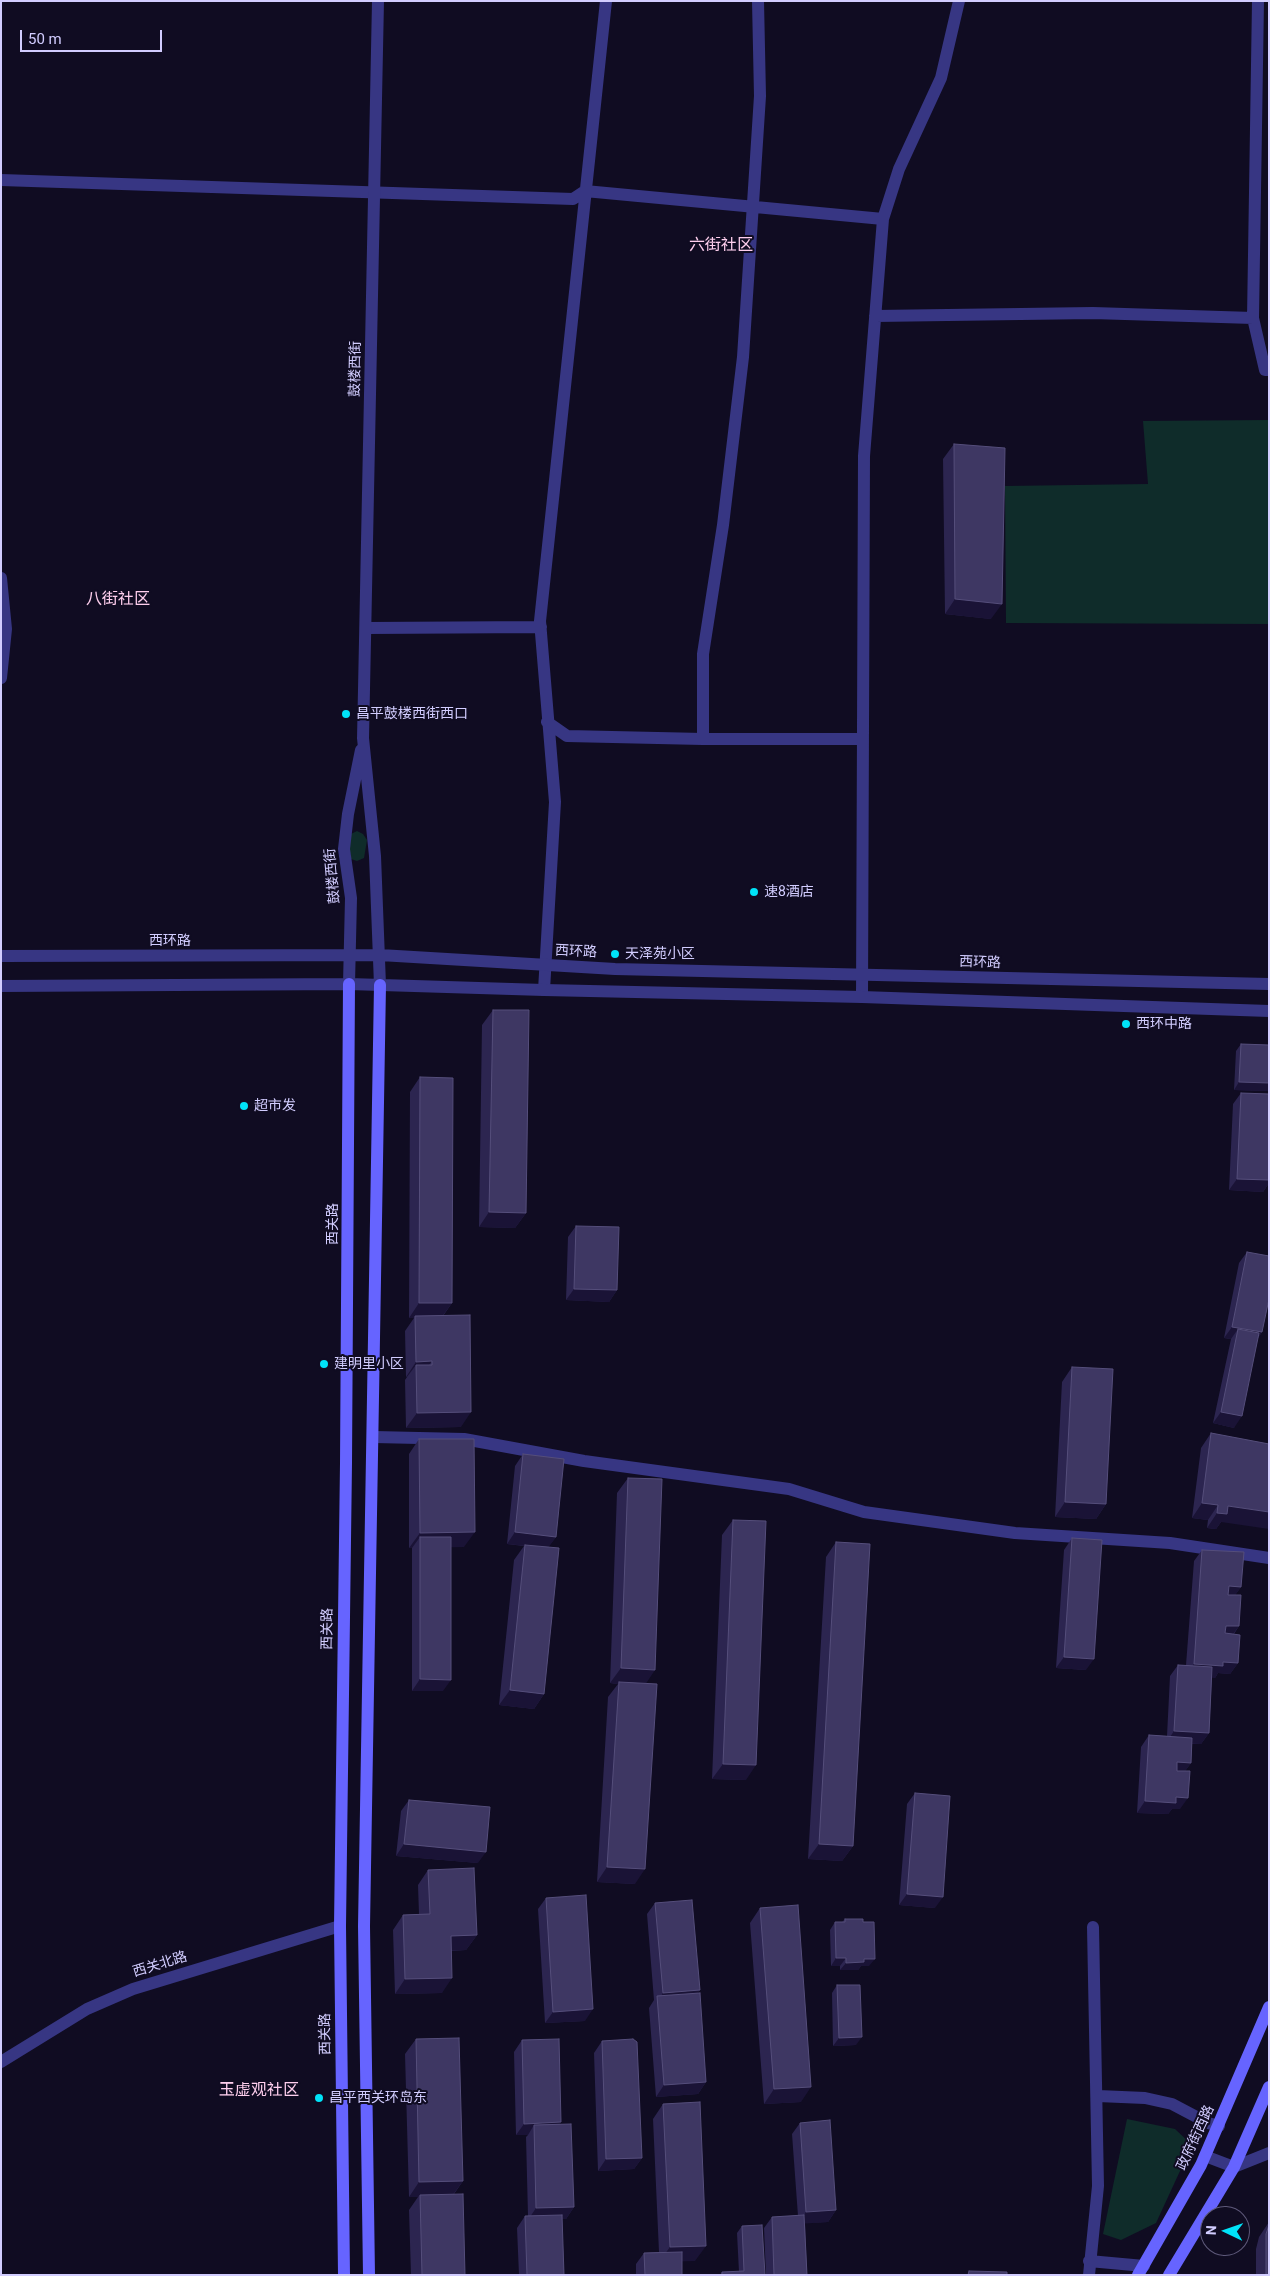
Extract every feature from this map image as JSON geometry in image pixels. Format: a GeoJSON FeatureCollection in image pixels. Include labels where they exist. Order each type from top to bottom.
{"type":"FeatureCollection","features":[{"type":"Feature","properties":{"kind":"main road","name":"西关路"},"geometry":{"type":"LineString","coordinates":[[344,2275],[340,1926],[346,1463],[349,984]]}},
{"type":"Feature","properties":{"kind":"main road"},"geometry":{"type":"LineString","coordinates":[[369,2275],[364,1926],[374,1437],[380,985]]}},
{"type":"Feature","properties":{"kind":"main road","name":"政府街西路"},"geometry":{"type":"LineString","coordinates":[[1141,2270],[1205,2156],[1269,2007]]}},
{"type":"Feature","properties":{"kind":"main road"},"geometry":{"type":"LineString","coordinates":[[1169,2275],[1234,2167],[1269,2086]]}},
{"type":"Feature","properties":{"kind":"street","name":"鼓楼西街"},"geometry":{"type":"LineString","coordinates":[[378,1],[363,738],[375,856],[380,985]]}},
{"type":"Feature","properties":{"kind":"street"},"geometry":{"type":"LineString","coordinates":[[544,990],[555,802],[547,722],[541,626],[606,1]]}},
{"type":"Feature","properties":{"kind":"street"},"geometry":{"type":"LineString","coordinates":[[704,739],[703,654],[723,525],[743,357],[760,96],[758,1]]}},
{"type":"Feature","properties":{"kind":"street"},"geometry":{"type":"LineString","coordinates":[[862,997],[864,456],[883,219],[899,169],[941,78],[960,1]]}},
{"type":"Feature","properties":{"kind":"street"},"geometry":{"type":"LineString","coordinates":[[1258,1],[1253,318],[1265,370],[1269,370]]}},
{"type":"Feature","properties":{"kind":"street"},"geometry":{"type":"LineString","coordinates":[[1,180],[573,200],[585,191],[883,219]]}},
{"type":"Feature","properties":{"kind":"street"},"geometry":{"type":"LineString","coordinates":[[875,316],[1093,313],[1253,318]]}},
{"type":"Feature","properties":{"kind":"street"},"geometry":{"type":"LineString","coordinates":[[1,578],[6,629],[1,678]]}},
{"type":"Feature","properties":{"kind":"street"},"geometry":{"type":"LineString","coordinates":[[366,628],[541,626]]}},
{"type":"Feature","properties":{"kind":"street"},"geometry":{"type":"LineString","coordinates":[[547,722],[567,736],[704,739],[863,739]]}},
{"type":"Feature","properties":{"kind":"street","name":"鼓楼西街"},"geometry":{"type":"LineString","coordinates":[[349,984],[351,898],[344,849],[348,814],[363,738]]}},
{"type":"Feature","properties":{"kind":"street","name":"西环路"},"geometry":{"type":"LineString","coordinates":[[1,956],[380,955],[615,969],[1269,984]]}},
{"type":"Feature","properties":{"kind":"street"},"geometry":{"type":"LineString","coordinates":[[1,986],[349,984],[1269,1010]]}},
{"type":"Feature","properties":{"kind":"street"},"geometry":{"type":"LineString","coordinates":[[374,1437],[464,1439],[584,1460],[789,1489],[864,1512],[1015,1533],[1170,1543],[1269,1558]]}},
{"type":"Feature","properties":{"kind":"street","name":"西关北路"},"geometry":{"type":"LineString","coordinates":[[1,2062],[87,2009],[133,1989],[340,1926]]}},
{"type":"Feature","properties":{"kind":"street"},"geometry":{"type":"LineString","coordinates":[[1089,2275],[1098,2186],[1098,2096],[1093,1927]]}},
{"type":"Feature","properties":{"kind":"street"},"geometry":{"type":"LineString","coordinates":[[1098,2096],[1145,2098],[1172,2104],[1208,2123],[1219,2126]]}},
{"type":"Feature","properties":{"kind":"street"},"geometry":{"type":"LineString","coordinates":[[1205,2156],[1234,2167],[1269,2153]]}},
{"type":"Feature","properties":{"kind":"street"},"geometry":{"type":"LineString","coordinates":[[1089,2261],[1141,2270]]}},
{"type":"Feature","properties":{"kind":"green space"},"geometry":{"type":"Polygon","coordinates":[[[1269,420],[1269,624],[1006,623],[1005,486],[1148,484],[1143,421],[1269,420]]]}},
{"type":"Feature","properties":{"kind":"green space"},"geometry":{"type":"Polygon","coordinates":[[[357,831],[363,834],[367,840],[364,858],[357,861],[351,859],[348,840],[351,834],[357,831]]]}},
{"type":"Feature","properties":{"kind":"green space"},"geometry":{"type":"Polygon","coordinates":[[[1127,2119],[1175,2129],[1192,2145],[1156,2223],[1121,2240],[1103,2234],[1127,2119]]]}},
{"type":"Feature","properties":{"kind":"building"},"geometry":{"type":"Polygon","coordinates":[[[954,444],[1005,448],[1002,604],[955,599],[954,444]]]}},
{"type":"Feature","properties":{"kind":"building"},"geometry":{"type":"Polygon","coordinates":[[[493,1010],[529,1010],[526,1213],[489,1212],[493,1010]]]}},
{"type":"Feature","properties":{"kind":"building"},"geometry":{"type":"Polygon","coordinates":[[[1241,1044],[1269,1045],[1269,1083],[1239,1082],[1241,1044]]]}},
{"type":"Feature","properties":{"kind":"building"},"geometry":{"type":"Polygon","coordinates":[[[420,1077],[453,1078],[452,1303],[419,1303],[420,1077]]]}},
{"type":"Feature","properties":{"kind":"building"},"geometry":{"type":"Polygon","coordinates":[[[1241,1093],[1269,1094],[1269,1180],[1237,1179],[1241,1093]]]}},
{"type":"Feature","properties":{"kind":"building"},"geometry":{"type":"Polygon","coordinates":[[[576,1226],[619,1227],[617,1290],[574,1289],[576,1226]]]}},
{"type":"Feature","properties":{"kind":"building"},"geometry":{"type":"Polygon","coordinates":[[[1247,1252],[1269,1256],[1269,1299],[1262,1332],[1232,1327],[1247,1252]]]}},
{"type":"Feature","properties":{"kind":"building"},"geometry":{"type":"Polygon","coordinates":[[[470,1315],[471,1412],[417,1413],[416,1365],[432,1365],[432,1361],[416,1362],[415,1316],[470,1315]]]}},
{"type":"Feature","properties":{"kind":"building"},"geometry":{"type":"Polygon","coordinates":[[[1238,1329],[1259,1333],[1242,1416],[1221,1412],[1238,1329]]]}},
{"type":"Feature","properties":{"kind":"building"},"geometry":{"type":"Polygon","coordinates":[[[1072,1367],[1113,1369],[1106,1504],[1065,1502],[1072,1367]]]}},
{"type":"Feature","properties":{"kind":"building"},"geometry":{"type":"Polygon","coordinates":[[[1211,1433],[1269,1444],[1269,1512],[1228,1506],[1227,1514],[1217,1513],[1218,1505],[1202,1503],[1211,1433]]]}},
{"type":"Feature","properties":{"kind":"building"},"geometry":{"type":"Polygon","coordinates":[[[419,1439],[474,1439],[475,1532],[420,1533],[419,1439]]]}},
{"type":"Feature","properties":{"kind":"building"},"geometry":{"type":"Polygon","coordinates":[[[523,1454],[564,1459],[556,1537],[515,1532],[523,1454]]]}},
{"type":"Feature","properties":{"kind":"building"},"geometry":{"type":"Polygon","coordinates":[[[628,1478],[662,1479],[655,1670],[621,1668],[628,1478]]]}},
{"type":"Feature","properties":{"kind":"building"},"geometry":{"type":"Polygon","coordinates":[[[733,1520],[766,1521],[756,1765],[723,1764],[733,1520]]]}},
{"type":"Feature","properties":{"kind":"building"},"geometry":{"type":"Polygon","coordinates":[[[420,1537],[451,1537],[451,1680],[420,1679],[420,1537]]]}},
{"type":"Feature","properties":{"kind":"building"},"geometry":{"type":"Polygon","coordinates":[[[1072,1538],[1102,1540],[1094,1659],[1064,1657],[1072,1538]]]}},
{"type":"Feature","properties":{"kind":"building"},"geometry":{"type":"Polygon","coordinates":[[[836,1542],[870,1544],[853,1846],[819,1844],[836,1542]]]}},
{"type":"Feature","properties":{"kind":"building"},"geometry":{"type":"Polygon","coordinates":[[[525,1545],[559,1548],[544,1694],[510,1690],[525,1545]]]}},
{"type":"Feature","properties":{"kind":"building"},"geometry":{"type":"Polygon","coordinates":[[[1202,1550],[1244,1552],[1241,1587],[1229,1586],[1228,1595],[1241,1595],[1239,1626],[1226,1626],[1225,1633],[1240,1635],[1238,1663],[1223,1662],[1223,1666],[1194,1664],[1202,1550]]]}},
{"type":"Feature","properties":{"kind":"building"},"geometry":{"type":"Polygon","coordinates":[[[1178,1665],[1212,1667],[1209,1733],[1174,1731],[1178,1665]]]}},
{"type":"Feature","properties":{"kind":"building"},"geometry":{"type":"Polygon","coordinates":[[[619,1682],[657,1684],[645,1869],[607,1867],[619,1682]]]}},
{"type":"Feature","properties":{"kind":"building"},"geometry":{"type":"Polygon","coordinates":[[[1149,1735],[1192,1738],[1191,1763],[1177,1762],[1177,1771],[1190,1771],[1188,1798],[1176,1797],[1176,1803],[1145,1801],[1149,1735]]]}},
{"type":"Feature","properties":{"kind":"building"},"geometry":{"type":"Polygon","coordinates":[[[915,1793],[950,1796],[943,1897],[907,1894],[915,1793]]]}},
{"type":"Feature","properties":{"kind":"building"},"geometry":{"type":"Polygon","coordinates":[[[409,1800],[490,1807],[486,1852],[404,1844],[409,1800]]]}},
{"type":"Feature","properties":{"kind":"building"},"geometry":{"type":"Polygon","coordinates":[[[474,1868],[477,1935],[451,1936],[452,1978],[405,1979],[403,1915],[430,1914],[428,1870],[474,1868]]]}},
{"type":"Feature","properties":{"kind":"building"},"geometry":{"type":"Polygon","coordinates":[[[586,1895],[593,2009],[553,2012],[546,1898],[586,1895]]]}},
{"type":"Feature","properties":{"kind":"building"},"geometry":{"type":"Polygon","coordinates":[[[692,1900],[700,1990],[663,1993],[655,1903],[692,1900]]]}},
{"type":"Feature","properties":{"kind":"building"},"geometry":{"type":"Polygon","coordinates":[[[798,1905],[811,2087],[774,2089],[760,1908],[798,1905]]]}},
{"type":"Feature","properties":{"kind":"building"},"geometry":{"type":"Polygon","coordinates":[[[845,1919],[863,1919],[863,1922],[874,1922],[875,1959],[864,1959],[864,1962],[846,1963],[846,1958],[836,1958],[835,1922],[845,1922],[845,1919]]]}},
{"type":"Feature","properties":{"kind":"building"},"geometry":{"type":"Polygon","coordinates":[[[837,1985],[860,1985],[862,2037],[839,2038],[837,1985]]]}},
{"type":"Feature","properties":{"kind":"building"},"geometry":{"type":"Polygon","coordinates":[[[700,1993],[706,2082],[664,2085],[657,1996],[700,1993]]]}},
{"type":"Feature","properties":{"kind":"building"},"geometry":{"type":"Polygon","coordinates":[[[459,2038],[463,2181],[419,2182],[416,2039],[459,2038]]]}},
{"type":"Feature","properties":{"kind":"building"},"geometry":{"type":"Polygon","coordinates":[[[559,2039],[561,2122],[524,2124],[522,2040],[559,2039]]]}},
{"type":"Feature","properties":{"kind":"building"},"geometry":{"type":"Polygon","coordinates":[[[633,2039],[637,2042],[642,2158],[606,2159],[602,2041],[633,2039]]]}},
{"type":"Feature","properties":{"kind":"building"},"geometry":{"type":"Polygon","coordinates":[[[700,2102],[706,2246],[670,2247],[663,2104],[700,2102]]]}},
{"type":"Feature","properties":{"kind":"building"},"geometry":{"type":"Polygon","coordinates":[[[830,2120],[836,2210],[806,2212],[800,2123],[830,2120]]]}},
{"type":"Feature","properties":{"kind":"building"},"geometry":{"type":"Polygon","coordinates":[[[571,2124],[574,2207],[536,2208],[534,2125],[571,2124]]]}},
{"type":"Feature","properties":{"kind":"building"},"geometry":{"type":"Polygon","coordinates":[[[463,2194],[465,2275],[422,2275],[420,2195],[463,2194]]]}},
{"type":"Feature","properties":{"kind":"building"},"geometry":{"type":"Polygon","coordinates":[[[562,2215],[564,2275],[527,2275],[525,2216],[562,2215]]]}},
{"type":"Feature","properties":{"kind":"building"},"geometry":{"type":"Polygon","coordinates":[[[804,2215],[807,2275],[774,2275],[772,2217],[804,2215]]]}},
{"type":"Feature","properties":{"kind":"building"},"geometry":{"type":"Polygon","coordinates":[[[762,2225],[765,2275],[722,2275],[722,2272],[744,2271],[742,2226],[762,2225]]]}},
{"type":"Feature","properties":{"kind":"building"},"geometry":{"type":"Polygon","coordinates":[[[1269,2225],[1269,2275],[1266,2275],[1266,2234],[1269,2225]]]}},
{"type":"Feature","properties":{"kind":"building"},"geometry":{"type":"Polygon","coordinates":[[[682,2252],[682,2275],[645,2275],[644,2253],[682,2252]]]}},
{"type":"Feature","properties":{"kind":"building"},"geometry":{"type":"Polygon","coordinates":[[[969,2271],[1007,2272],[1007,2275],[968,2275],[969,2271]]]}},
{"type":"Feature","properties":{"kind":"place","name":"昌平鼓楼西街西口"},"geometry":{"type":"Point","coordinates":[346,714]}},
{"type":"Feature","properties":{"kind":"place","name":"速8酒店"},"geometry":{"type":"Point","coordinates":[754,892]}},
{"type":"Feature","properties":{"kind":"place","name":"天泽苑小区"},"geometry":{"type":"Point","coordinates":[615,954]}},
{"type":"Feature","properties":{"kind":"place","name":"西环中路"},"geometry":{"type":"Point","coordinates":[1126,1024]}},
{"type":"Feature","properties":{"kind":"place","name":"超市发"},"geometry":{"type":"Point","coordinates":[244,1106]}},
{"type":"Feature","properties":{"kind":"place","name":"建明里小区"},"geometry":{"type":"Point","coordinates":[324,1364]}},
{"type":"Feature","properties":{"kind":"place","name":"昌平西关环岛东"},"geometry":{"type":"Point","coordinates":[319,2098]}},
{"type":"Feature","properties":{"kind":"district","name":"六街社区"},"geometry":{"type":"Point","coordinates":[721,246]}},
{"type":"Feature","properties":{"kind":"district","name":"八街社区"},"geometry":{"type":"Point","coordinates":[118,600]}},
{"type":"Feature","properties":{"kind":"district","name":"玉虚观社区"},"geometry":{"type":"Point","coordinates":[259,2091]}}]}
